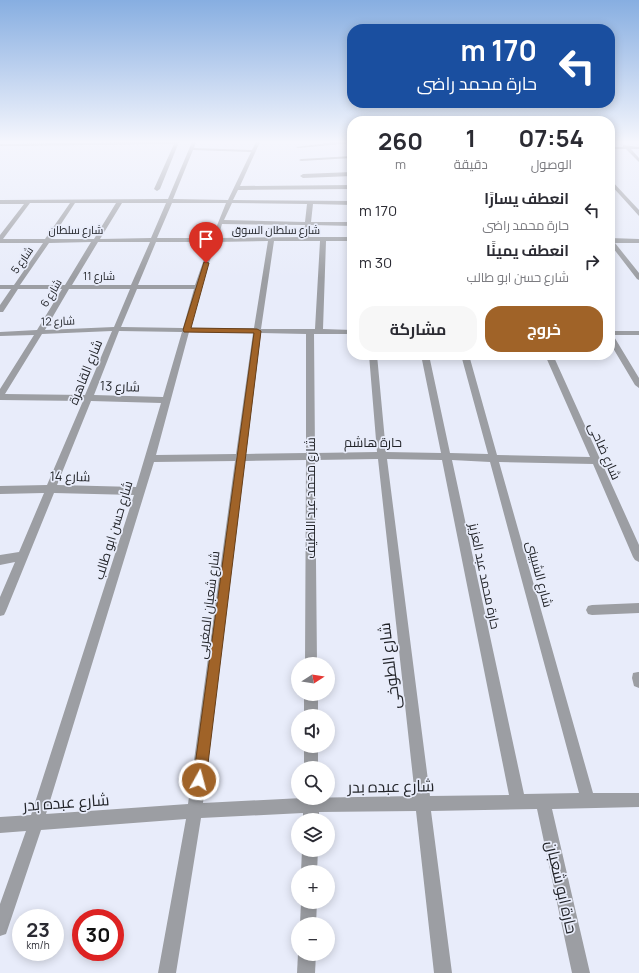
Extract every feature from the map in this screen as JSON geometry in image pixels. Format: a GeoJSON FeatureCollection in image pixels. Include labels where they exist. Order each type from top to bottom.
{"type":"FeatureCollection","features":[{"type":"Feature","properties":{"kind":"street","name":"شارع القاهرة"},"geometry":{"type":"LineString","coordinates":[[0,611],[175,187]]}},
{"type":"Feature","properties":{"kind":"street"},"geometry":{"type":"LineString","coordinates":[[236,188],[276,187]]}},
{"type":"Feature","properties":{"kind":"street"},"geometry":{"type":"LineString","coordinates":[[616,187],[639,214]]}},
{"type":"Feature","properties":{"kind":"street","name":"شارع حسن ابو طالب"},"geometry":{"type":"LineString","coordinates":[[0,928],[36,823],[150,459],[198,287],[220,222],[236,188]]}},
{"type":"Feature","properties":{"kind":"street"},"geometry":{"type":"LineString","coordinates":[[0,202],[170,200],[347,203]]}},
{"type":"Feature","properties":{"kind":"street","name":"شارع 5"},"geometry":{"type":"LineString","coordinates":[[0,310],[74,201]]}},
{"type":"Feature","properties":{"kind":"street","name":"شارع 6"},"geometry":{"type":"LineString","coordinates":[[0,397],[120,201]]}},
{"type":"Feature","properties":{"kind":"street"},"geometry":{"type":"LineString","coordinates":[[0,240],[28,202]]}},
{"type":"Feature","properties":{"kind":"street"},"geometry":{"type":"LineString","coordinates":[[306,240],[310,202]]}},
{"type":"Feature","properties":{"kind":"street"},"geometry":{"type":"LineString","coordinates":[[220,222],[347,224]]}},
{"type":"Feature","properties":{"kind":"street","name":"شارع سلطان"},"geometry":{"type":"LineString","coordinates":[[0,240],[153,240]]}},
{"type":"Feature","properties":{"kind":"street","name":"شارع سلطان السوق"},"geometry":{"type":"LineString","coordinates":[[153,240],[347,240]]}},
{"type":"Feature","properties":{"kind":"street","name":"شارع شعبان المغربى"},"geometry":{"type":"LineString","coordinates":[[167,973],[195,811],[257,331],[271,240]]}},
{"type":"Feature","properties":{"kind":"street","name":"شارع محمد عبد اللطيف"},"geometry":{"type":"LineString","coordinates":[[311,657],[310,455],[314,331],[323,240]]}},
{"type":"Feature","properties":{"kind":"street"},"geometry":{"type":"LineString","coordinates":[[615,240],[639,241]]}},
{"type":"Feature","properties":{"kind":"street"},"geometry":{"type":"LineString","coordinates":[[615,247],[639,278]]}},
{"type":"Feature","properties":{"kind":"street","name":"شارع 11"},"geometry":{"type":"LineString","coordinates":[[0,287],[198,287]]}},
{"type":"Feature","properties":{"kind":"street","name":"شارع 12"},"geometry":{"type":"LineString","coordinates":[[0,334],[116,329],[347,332]]}},
{"type":"Feature","properties":{"kind":"street"},"geometry":{"type":"LineString","coordinates":[[615,334],[639,333]]}},
{"type":"Feature","properties":{"kind":"street"},"geometry":{"type":"LineString","coordinates":[[615,343],[639,386]]}},
{"type":"Feature","properties":{"kind":"street","name":"شارع الطوخى"},"geometry":{"type":"LineString","coordinates":[[373,360],[382,455],[442,973]]}},
{"type":"Feature","properties":{"kind":"street","name":"حارة محمد عبد العزيز"},"geometry":{"type":"LineString","coordinates":[[425,360],[518,802]]}},
{"type":"Feature","properties":{"kind":"street","name":"شارع الشبينى"},"geometry":{"type":"LineString","coordinates":[[466,360],[588,801]]}},
{"type":"Feature","properties":{"kind":"street","name":"شارع ضاحى"},"geometry":{"type":"LineString","coordinates":[[551,360],[639,557]]}},
{"type":"Feature","properties":{"kind":"street","name":"شارع 13"},"geometry":{"type":"LineString","coordinates":[[0,397],[167,400]]}},
{"type":"Feature","properties":{"kind":"street","name":"حارة هاشم"},"geometry":{"type":"LineString","coordinates":[[150,459],[242,456],[382,455],[596,461]]}},
{"type":"Feature","properties":{"kind":"street","name":"شارع 14"},"geometry":{"type":"LineString","coordinates":[[0,490],[51,489],[140,491]]}},
{"type":"Feature","properties":{"kind":"street"},"geometry":{"type":"LineString","coordinates":[[0,560],[23,556]]}},
{"type":"Feature","properties":{"kind":"street"},"geometry":{"type":"LineString","coordinates":[[592,610],[639,608]]}},
{"type":"Feature","properties":{"kind":"street","name":"شارع عبده بدر"},"geometry":{"type":"LineString","coordinates":[[335,801],[423,803],[639,800]]}},
{"type":"Feature","properties":{"kind":"street","name":"حارة ابو شعبان"},"geometry":{"type":"LineString","coordinates":[[542,802],[581,973]]}},
{"type":"Feature","properties":{"kind":"street","name":"شارع عبده بدر"},"geometry":{"type":"LineString","coordinates":[[0,826],[291,803]]}},
{"type":"Feature","properties":{"kind":"street"},"geometry":{"type":"LineString","coordinates":[[306,973],[307,961]]}},
{"type":"Feature","properties":{"kind":"route"},"geometry":{"type":"LineString","coordinates":[[199,780],[257,331],[187,330],[206,263]]}}]}
